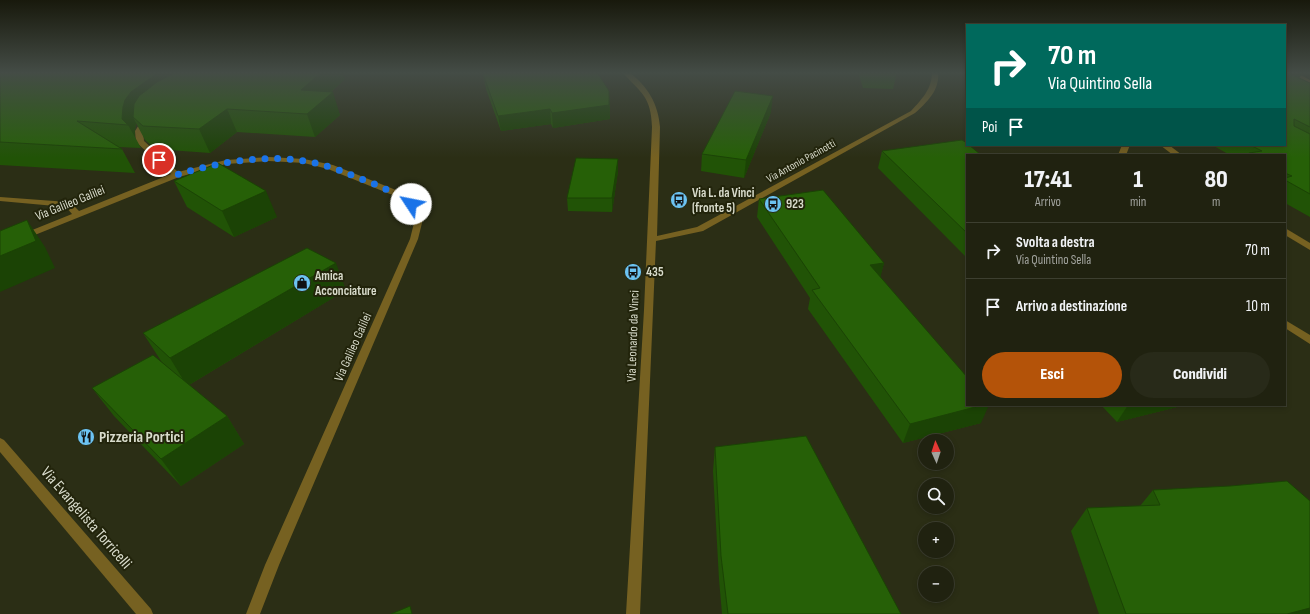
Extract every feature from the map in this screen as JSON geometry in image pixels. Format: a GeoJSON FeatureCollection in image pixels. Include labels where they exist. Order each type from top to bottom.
{"type":"FeatureCollection","features":[{"type":"Feature","properties":{"kind":"street","name":"Via Leonardo da Vinci"},"geometry":{"type":"LineString","coordinates":[[633,614],[646,380],[647,318],[653,238],[656,115],[650,101]]}},
{"type":"Feature","properties":{"kind":"street","name":"Via Antonio Pacinotti"},"geometry":{"type":"LineString","coordinates":[[653,238],[700,229],[913,112],[925,101]]}},
{"type":"Feature","properties":{"kind":"street"},"geometry":{"type":"LineString","coordinates":[[153,112],[142,123],[140,142],[176,175]]}},
{"type":"Feature","properties":{"kind":"street"},"geometry":{"type":"LineString","coordinates":[[1165,146],[1177,154]]}},
{"type":"Feature","properties":{"kind":"street","name":"Via Galileo Galilei"},"geometry":{"type":"LineString","coordinates":[[0,246],[176,175],[226,162],[269,159],[304,161],[330,166],[398,194],[411,204],[419,219],[414,239],[272,565],[253,614]]}},
{"type":"Feature","properties":{"kind":"street"},"geometry":{"type":"LineString","coordinates":[[0,199],[68,205],[78,214]]}},
{"type":"Feature","properties":{"kind":"street"},"geometry":{"type":"LineString","coordinates":[[1286,232],[1310,247]]}},
{"type":"Feature","properties":{"kind":"street"},"geometry":{"type":"LineString","coordinates":[[1286,324],[1310,340]]}},
{"type":"Feature","properties":{"kind":"street","name":"Via Evangelista Torricelli"},"geometry":{"type":"LineString","coordinates":[[0,443],[146,614]]}},
{"type":"Feature","properties":{"kind":"building"},"geometry":{"type":"Polygon","coordinates":[[[0,101],[125,101],[122,119],[128,125],[77,121],[122,149],[0,142],[0,101]]]}},
{"type":"Feature","properties":{"kind":"building"},"geometry":{"type":"Polygon","coordinates":[[[136,101],[323,101],[307,114],[227,109],[199,129],[143,126],[133,117],[134,104],[136,101]]]}},
{"type":"Feature","properties":{"kind":"building"},"geometry":{"type":"Polygon","coordinates":[[[493,101],[609,101],[609,105],[552,113],[550,109],[498,116],[493,101]]]}},
{"type":"Feature","properties":{"kind":"building"},"geometry":{"type":"Polygon","coordinates":[[[730,101],[771,101],[746,160],[702,154],[730,101]]]}},
{"type":"Feature","properties":{"kind":"building"},"geometry":{"type":"Polygon","coordinates":[[[1286,101],[1310,101],[1310,127],[1294,119],[1294,126],[1310,134],[1310,194],[1286,181],[1286,178],[1292,176],[1286,173],[1286,154],[1249,153],[1262,151],[1252,146],[1286,146],[1286,101]]]}},
{"type":"Feature","properties":{"kind":"building"},"geometry":{"type":"Polygon","coordinates":[[[962,140],[966,142],[966,146],[970,146],[980,154],[966,154],[966,232],[882,151],[962,140]]]}},
{"type":"Feature","properties":{"kind":"building"},"geometry":{"type":"Polygon","coordinates":[[[576,158],[618,159],[612,198],[567,198],[576,158]]]}},
{"type":"Feature","properties":{"kind":"building"},"geometry":{"type":"Polygon","coordinates":[[[218,163],[266,191],[222,211],[174,181],[218,163]]]}},
{"type":"Feature","properties":{"kind":"building"},"geometry":{"type":"Polygon","coordinates":[[[823,190],[884,263],[870,265],[966,376],[966,406],[979,406],[910,424],[812,290],[820,288],[759,199],[823,190]]]}},
{"type":"Feature","properties":{"kind":"building"},"geometry":{"type":"Polygon","coordinates":[[[27,220],[36,241],[0,256],[0,231],[27,220]]]}},
{"type":"Feature","properties":{"kind":"building"},"geometry":{"type":"Polygon","coordinates":[[[307,248],[336,263],[170,358],[143,333],[307,248]]]}},
{"type":"Feature","properties":{"kind":"building"},"geometry":{"type":"Polygon","coordinates":[[[153,355],[227,416],[161,459],[92,388],[153,355]]]}},
{"type":"Feature","properties":{"kind":"building"},"geometry":{"type":"Polygon","coordinates":[[[806,436],[901,614],[728,614],[721,556],[715,447],[806,436]]]}},
{"type":"Feature","properties":{"kind":"building"},"geometry":{"type":"Polygon","coordinates":[[[1287,481],[1310,501],[1310,608],[1287,614],[1126,614],[1087,508],[1160,505],[1153,490],[1287,481]]]}},
{"type":"Feature","properties":{"kind":"building"},"geometry":{"type":"Polygon","coordinates":[[[410,606],[412,614],[391,614],[410,606]]]}},
{"type":"Feature","properties":{"kind":"place","name":"Via L. da Vinci (fronte 5)"},"geometry":{"type":"Point","coordinates":[679,200]}},
{"type":"Feature","properties":{"kind":"place","name":"923"},"geometry":{"type":"Point","coordinates":[773,204]}},
{"type":"Feature","properties":{"kind":"place","name":"435"},"geometry":{"type":"Point","coordinates":[633,272]}},
{"type":"Feature","properties":{"kind":"place","name":"Amica Acconciature"},"geometry":{"type":"Point","coordinates":[302,283]}},
{"type":"Feature","properties":{"kind":"place","name":"Pizzeria Portici"},"geometry":{"type":"Point","coordinates":[86,437]}},
{"type":"Feature","properties":{"kind":"route"},"geometry":{"type":"LineString","coordinates":[[159,160],[176,175],[202,167],[226,162],[269,159],[304,161],[330,166],[366,180],[398,194],[411,204]]}}]}
